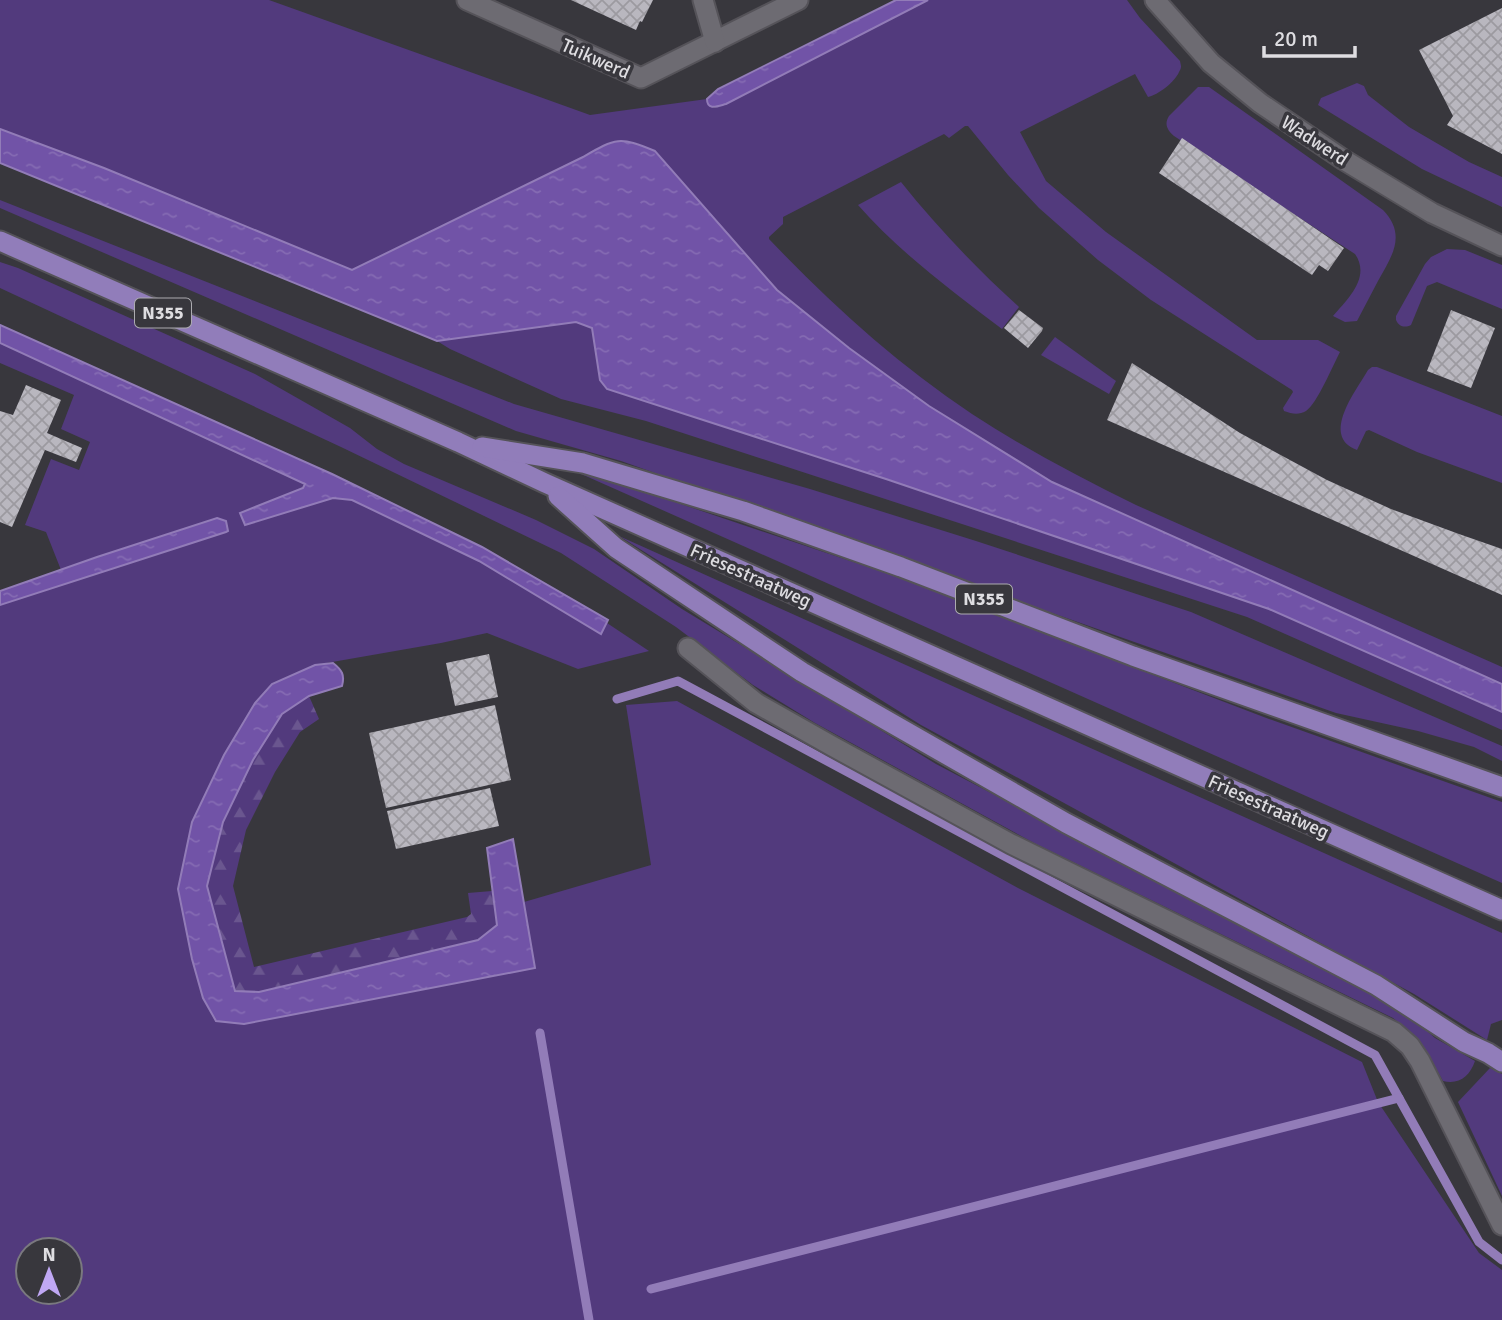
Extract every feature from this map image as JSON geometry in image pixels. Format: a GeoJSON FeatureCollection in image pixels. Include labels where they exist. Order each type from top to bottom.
{"type":"FeatureCollection","features":[{"type":"Feature","properties":{"kind":"main road","name":"Friesestraatweg"},"geometry":{"type":"LineString","coordinates":[[0,241],[458,442],[1502,910]]}},
{"type":"Feature","properties":{"kind":"main road","name":"N355"},"geometry":{"type":"LineString","coordinates":[[458,442],[583,463],[743,511],[901,566],[1133,656],[1502,787]]}},
{"type":"Feature","properties":{"kind":"main road","name":"N355"},"geometry":{"type":"LineString","coordinates":[[545,483],[616,548],[802,672],[1066,823],[1376,985],[1464,1042],[1502,1062]]}},
{"type":"Feature","properties":{"kind":"street","name":"Tuikwerd"},"geometry":{"type":"LineString","coordinates":[[467,0],[641,78],[798,0]]}},
{"type":"Feature","properties":{"kind":"street"},"geometry":{"type":"LineString","coordinates":[[703,0],[715,42]]}},
{"type":"Feature","properties":{"kind":"street","name":"Wadwerd"},"geometry":{"type":"LineString","coordinates":[[1155,0],[1211,63],[1259,103],[1344,160],[1432,213],[1502,246]]}},
{"type":"Feature","properties":{"kind":"street"},"geometry":{"type":"LineString","coordinates":[[688,648],[756,703],[1011,844],[1394,1032],[1410,1046],[1420,1061],[1502,1224]]}},
{"type":"Feature","properties":{"kind":"green space"},"geometry":{"type":"Polygon","coordinates":[[[0,0],[269,0],[590,115],[707,99],[714,108],[726,104],[928,0],[1127,0],[1180,61],[1181,69],[1174,80],[1148,97],[1135,74],[1020,132],[1046,181],[1106,232],[1257,340],[1318,340],[1340,352],[1320,393],[1306,411],[1295,414],[1284,411],[1292,390],[1151,300],[1098,260],[1039,208],[968,126],[949,138],[944,134],[783,217],[783,224],[769,239],[816,287],[891,354],[944,395],[1012,439],[1136,505],[1502,667],[1502,684],[1052,482],[929,406],[849,348],[777,290],[655,151],[636,143],[604,145],[352,270],[104,168],[0,129],[0,0]]]}},
{"type":"Feature","properties":{"kind":"green space"},"geometry":{"type":"Polygon","coordinates":[[[1357,83],[1364,86],[1368,95],[1409,127],[1469,162],[1502,177],[1502,207],[1422,169],[1318,105],[1321,98],[1357,83]]]}},
{"type":"Feature","properties":{"kind":"green space"},"geometry":{"type":"Polygon","coordinates":[[[1198,87],[1209,87],[1383,210],[1390,219],[1396,237],[1395,246],[1357,321],[1345,322],[1333,316],[1351,295],[1359,279],[1359,263],[1355,254],[1174,136],[1167,127],[1169,116],[1198,87]]]}},
{"type":"Feature","properties":{"kind":"green space"},"geometry":{"type":"Polygon","coordinates":[[[901,182],[957,247],[1019,307],[1002,329],[908,255],[858,205],[901,182]]]}},
{"type":"Feature","properties":{"kind":"green space"},"geometry":{"type":"Polygon","coordinates":[[[0,200],[514,404],[810,489],[1191,612],[1502,746],[1502,761],[1474,747],[1418,731],[1336,713],[621,461],[516,431],[0,208],[0,200]]]}},
{"type":"Feature","properties":{"kind":"green space"},"geometry":{"type":"Polygon","coordinates":[[[1447,249],[1465,250],[1502,265],[1502,309],[1437,282],[1427,286],[1411,325],[1400,325],[1396,316],[1425,264],[1431,257],[1447,249]]]}},
{"type":"Feature","properties":{"kind":"green space"},"geometry":{"type":"Polygon","coordinates":[[[0,262],[255,374],[350,428],[377,449],[404,464],[536,520],[594,549],[682,609],[936,764],[1374,995],[1412,1018],[1435,1038],[1475,1061],[1473,1066],[1467,1075],[1459,1080],[1443,1081],[1422,1046],[1393,1018],[1034,843],[815,723],[753,685],[676,627],[561,553],[0,288],[0,262]]]}},
{"type":"Feature","properties":{"kind":"green space"},"geometry":{"type":"Polygon","coordinates":[[[576,321],[592,328],[600,380],[607,389],[886,479],[1269,609],[1502,712],[1502,730],[1247,617],[646,421],[561,399],[437,341],[576,321]]]}},
{"type":"Feature","properties":{"kind":"green space"},"geometry":{"type":"Polygon","coordinates":[[[1055,337],[1116,381],[1109,394],[1041,355],[1055,337]]]}},
{"type":"Feature","properties":{"kind":"green space"},"geometry":{"type":"Polygon","coordinates":[[[0,343],[305,484],[304,488],[245,525],[333,498],[352,500],[479,561],[600,633],[607,623],[649,651],[578,669],[487,633],[315,665],[272,684],[255,703],[224,755],[192,822],[192,959],[203,998],[216,1020],[535,968],[524,902],[651,865],[626,705],[677,701],[1018,888],[1362,1062],[1378,1102],[1479,1253],[1502,1270],[1502,1320],[0,1320],[0,605],[228,531],[226,521],[217,518],[61,570],[46,532],[25,525],[51,459],[79,470],[90,442],[61,429],[74,395],[0,363],[0,343]]]}},
{"type":"Feature","properties":{"kind":"green space"},"geometry":{"type":"Polygon","coordinates":[[[1372,367],[1502,416],[1502,483],[1417,452],[1369,430],[1357,450],[1346,443],[1341,435],[1344,413],[1356,389],[1372,367]]]}},
{"type":"Feature","properties":{"kind":"green space"},"geometry":{"type":"Polygon","coordinates":[[[579,473],[666,499],[889,574],[1269,719],[1502,802],[1502,883],[579,473]]]}},
{"type":"Feature","properties":{"kind":"green space"},"geometry":{"type":"Polygon","coordinates":[[[619,536],[1502,933],[1502,1020],[1491,1024],[1487,1040],[1414,994],[921,725],[619,536]]]}},
{"type":"Feature","properties":{"kind":"green space"},"geometry":{"type":"Polygon","coordinates":[[[309,696],[319,719],[300,732],[275,772],[246,830],[233,886],[254,967],[467,917],[471,914],[468,893],[492,891],[497,925],[478,940],[258,992],[235,992],[207,886],[223,822],[253,760],[282,714],[309,696]]]}},
{"type":"Feature","properties":{"kind":"green space"},"geometry":{"type":"Polygon","coordinates":[[[1490,1068],[1502,1074],[1502,1196],[1458,1102],[1490,1068]]]}},
{"type":"Feature","properties":{"kind":"water"},"geometry":{"type":"Polygon","coordinates":[[[896,0],[928,0],[726,104],[714,107],[707,103],[707,99],[718,89],[896,0]]]}},
{"type":"Feature","properties":{"kind":"water"},"geometry":{"type":"Polygon","coordinates":[[[0,129],[104,168],[352,270],[603,146],[625,141],[643,146],[655,151],[777,290],[849,348],[929,406],[1052,482],[1502,684],[1502,712],[1269,609],[886,479],[607,389],[600,380],[592,328],[576,322],[437,341],[0,163],[0,129]]]}},
{"type":"Feature","properties":{"kind":"water"},"geometry":{"type":"Polygon","coordinates":[[[0,325],[332,474],[482,547],[608,620],[601,634],[479,561],[352,500],[333,498],[245,525],[240,513],[303,488],[305,484],[0,343],[0,325]]]}},
{"type":"Feature","properties":{"kind":"water"},"geometry":{"type":"Polygon","coordinates":[[[217,518],[226,521],[228,531],[0,605],[0,591],[217,518]]]}},
{"type":"Feature","properties":{"kind":"water"},"geometry":{"type":"Polygon","coordinates":[[[333,663],[342,673],[342,686],[309,696],[282,714],[253,760],[223,822],[207,886],[235,991],[259,992],[478,940],[497,925],[487,848],[513,839],[535,968],[244,1024],[216,1021],[203,998],[178,889],[192,822],[224,755],[255,703],[272,684],[315,665],[333,663]]]}},
{"type":"Feature","properties":{"kind":"building"},"geometry":{"type":"Polygon","coordinates":[[[571,0],[653,0],[636,30],[571,0]]]}},
{"type":"Feature","properties":{"kind":"building"},"geometry":{"type":"Polygon","coordinates":[[[1502,8],[1502,154],[1447,125],[1453,116],[1419,50],[1502,8]]]}},
{"type":"Feature","properties":{"kind":"building"},"geometry":{"type":"Polygon","coordinates":[[[1182,138],[1344,248],[1328,271],[1319,265],[1312,275],[1159,173],[1182,138]]]}},
{"type":"Feature","properties":{"kind":"building"},"geometry":{"type":"Polygon","coordinates":[[[1019,310],[1043,328],[1028,348],[1004,328],[1019,310]]]}},
{"type":"Feature","properties":{"kind":"building"},"geometry":{"type":"Polygon","coordinates":[[[1451,310],[1495,328],[1471,388],[1427,371],[1451,310]]]}},
{"type":"Feature","properties":{"kind":"building"},"geometry":{"type":"Polygon","coordinates":[[[1132,363],[1240,433],[1327,480],[1391,509],[1502,549],[1502,595],[1107,420],[1132,363]]]}},
{"type":"Feature","properties":{"kind":"building"},"geometry":{"type":"Polygon","coordinates":[[[26,385],[61,400],[47,433],[82,448],[76,462],[45,450],[12,527],[0,522],[0,411],[13,415],[26,385]]]}},
{"type":"Feature","properties":{"kind":"building"},"geometry":{"type":"Polygon","coordinates":[[[489,654],[498,697],[455,706],[446,663],[489,654]]]}},
{"type":"Feature","properties":{"kind":"building"},"geometry":{"type":"Polygon","coordinates":[[[495,705],[511,780],[386,808],[369,733],[495,705]]]}},
{"type":"Feature","properties":{"kind":"building"},"geometry":{"type":"Polygon","coordinates":[[[490,788],[499,826],[396,849],[387,811],[490,788]]]}},
{"type":"Feature","properties":{"kind":"waterway"},"geometry":{"type":"LineString","coordinates":[[617,699],[678,681],[1375,1055],[1479,1242],[1502,1260]]}},
{"type":"Feature","properties":{"kind":"waterway"},"geometry":{"type":"LineString","coordinates":[[540,1033],[589,1320]]}},
{"type":"Feature","properties":{"kind":"waterway"},"geometry":{"type":"LineString","coordinates":[[651,1289],[1399,1098]]}}]}
